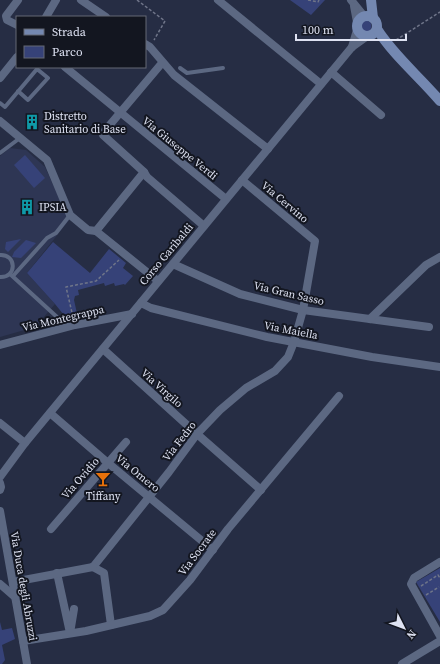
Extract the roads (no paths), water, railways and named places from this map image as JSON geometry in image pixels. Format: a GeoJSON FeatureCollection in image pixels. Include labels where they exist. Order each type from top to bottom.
{"type":"FeatureCollection","features":[{"type":"Feature","properties":{"kind":"street"},"geometry":{"type":"LineString","coordinates":[[15,24],[6,18],[6,16],[18,0]]}},
{"type":"Feature","properties":{"kind":"street"},"geometry":{"type":"LineString","coordinates":[[47,16],[56,0]]}},
{"type":"Feature","properties":{"kind":"street"},"geometry":{"type":"LineString","coordinates":[[81,0],[105,16]]}},
{"type":"Feature","properties":{"kind":"street"},"geometry":{"type":"LineString","coordinates":[[218,0],[322,84]]}},
{"type":"Feature","properties":{"kind":"street"},"geometry":{"type":"LineString","coordinates":[[352,2],[363,20],[360,35],[371,34],[388,46],[440,100]]}},
{"type":"Feature","properties":{"kind":"street"},"geometry":{"type":"LineString","coordinates":[[363,20],[376,23],[371,34]]}},
{"type":"Feature","properties":{"kind":"street","name":"Corso Garibaldi"},"geometry":{"type":"LineString","coordinates":[[352,47],[363,20]]}},
{"type":"Feature","properties":{"kind":"street","name":"Corso Garibaldi"},"geometry":{"type":"LineString","coordinates":[[0,478],[25,443],[331,72],[352,47],[371,34]]}},
{"type":"Feature","properties":{"kind":"street"},"geometry":{"type":"LineString","coordinates":[[147,46],[174,75],[268,149]]}},
{"type":"Feature","properties":{"kind":"street"},"geometry":{"type":"LineString","coordinates":[[0,78],[16,58]]}},
{"type":"Feature","properties":{"kind":"street"},"geometry":{"type":"LineString","coordinates":[[162,63],[103,133],[104,136],[144,172],[147,177],[204,226]]}},
{"type":"Feature","properties":{"kind":"street","name":"Via Giuseppe Verdi"},"geometry":{"type":"LineString","coordinates":[[66,68],[226,199]]}},
{"type":"Feature","properties":{"kind":"street"},"geometry":{"type":"LineString","coordinates":[[331,72],[381,115]]}},
{"type":"Feature","properties":{"kind":"street"},"geometry":{"type":"LineString","coordinates":[[0,121],[47,160],[70,215],[88,230],[96,231],[158,281]]}},
{"type":"Feature","properties":{"kind":"street"},"geometry":{"type":"LineString","coordinates":[[96,231],[144,172]]}},
{"type":"Feature","properties":{"kind":"street","name":"Via Cervino"},"geometry":{"type":"LineString","coordinates":[[242,180],[315,241]]}},
{"type":"Feature","properties":{"kind":"street","name":"Via Fedro"},"geometry":{"type":"LineString","coordinates":[[93,567],[169,472],[197,434],[220,410],[246,388],[275,371],[288,357],[303,310],[315,241]]}},
{"type":"Feature","properties":{"kind":"street"},"geometry":{"type":"LineString","coordinates":[[370,319],[426,265],[440,257]]}},
{"type":"Feature","properties":{"kind":"street","name":"Via Gran Sasso"},"geometry":{"type":"LineString","coordinates":[[173,264],[240,294],[303,310],[429,327]]}},
{"type":"Feature","properties":{"kind":"street","name":"Via Maiella"},"geometry":{"type":"LineString","coordinates":[[141,303],[151,308],[267,337],[372,357],[440,367]]}},
{"type":"Feature","properties":{"kind":"street","name":"Via Montegrappa"},"geometry":{"type":"LineString","coordinates":[[0,345],[72,326],[132,314]]}},
{"type":"Feature","properties":{"kind":"street","name":"Via Virgilo"},"geometry":{"type":"LineString","coordinates":[[103,349],[261,490]]}},
{"type":"Feature","properties":{"kind":"street","name":"Via Socrate"},"geometry":{"type":"LineString","coordinates":[[23,641],[111,625],[150,616],[163,610],[190,580],[261,490],[339,396]]}},
{"type":"Feature","properties":{"kind":"street","name":"Via Omero"},"geometry":{"type":"LineString","coordinates":[[50,413],[213,550]]}},
{"type":"Feature","properties":{"kind":"street"},"geometry":{"type":"LineString","coordinates":[[0,423],[25,443]]}},
{"type":"Feature","properties":{"kind":"street","name":"Via Ovidio"},"geometry":{"type":"LineString","coordinates":[[51,529],[126,442]]}},
{"type":"Feature","properties":{"kind":"street"},"geometry":{"type":"LineString","coordinates":[[0,483],[0,490]]}},
{"type":"Feature","properties":{"kind":"street","name":"Via Duca degli Abruzzi"},"geometry":{"type":"LineString","coordinates":[[0,511],[27,664]]}},
{"type":"Feature","properties":{"kind":"street"},"geometry":{"type":"LineString","coordinates":[[440,562],[414,578],[411,584],[440,636]]}},
{"type":"Feature","properties":{"kind":"street"},"geometry":{"type":"LineString","coordinates":[[13,582],[93,567],[104,573],[111,625]]}},
{"type":"Feature","properties":{"kind":"street"},"geometry":{"type":"LineString","coordinates":[[57,573],[70,633]]}},
{"type":"Feature","properties":{"kind":"street"},"geometry":{"type":"LineString","coordinates":[[0,584],[15,597]]}},
{"type":"Feature","properties":{"kind":"street"},"geometry":{"type":"LineString","coordinates":[[70,633],[74,609]]}},
{"type":"Feature","properties":{"kind":"street"},"geometry":{"type":"LineString","coordinates":[[402,664],[440,641]]}},
{"type":"Feature","properties":{"kind":"lane"},"geometry":{"type":"LineString","coordinates":[[180,68],[187,73],[223,68]]}},
{"type":"Feature","properties":{"kind":"lane"},"geometry":{"type":"LineString","coordinates":[[0,103],[5,107],[18,91],[37,69],[48,78],[28,100],[18,91]]}},
{"type":"Feature","properties":{"kind":"lane"},"geometry":{"type":"LineString","coordinates":[[0,153],[21,138]]}},
{"type":"Feature","properties":{"kind":"lane"},"geometry":{"type":"LineString","coordinates":[[0,277],[12,275],[47,238],[56,233],[70,215]]}},
{"type":"Feature","properties":{"kind":"lane"},"geometry":{"type":"LineString","coordinates":[[0,255],[7,256],[12,260],[12,275]]}},
{"type":"Feature","properties":{"kind":"lane"},"geometry":{"type":"LineString","coordinates":[[12,275],[72,326]]}},
{"type":"Feature","properties":{"kind":"place","name":"Distretto Sanitario di Base"},"geometry":{"type":"Point","coordinates":[32,122]}},
{"type":"Feature","properties":{"kind":"place","name":"IPSIA"},"geometry":{"type":"Point","coordinates":[27,207]}},
{"type":"Feature","properties":{"kind":"place","name":"Tiffany"},"geometry":{"type":"Point","coordinates":[103,479]}}]}
